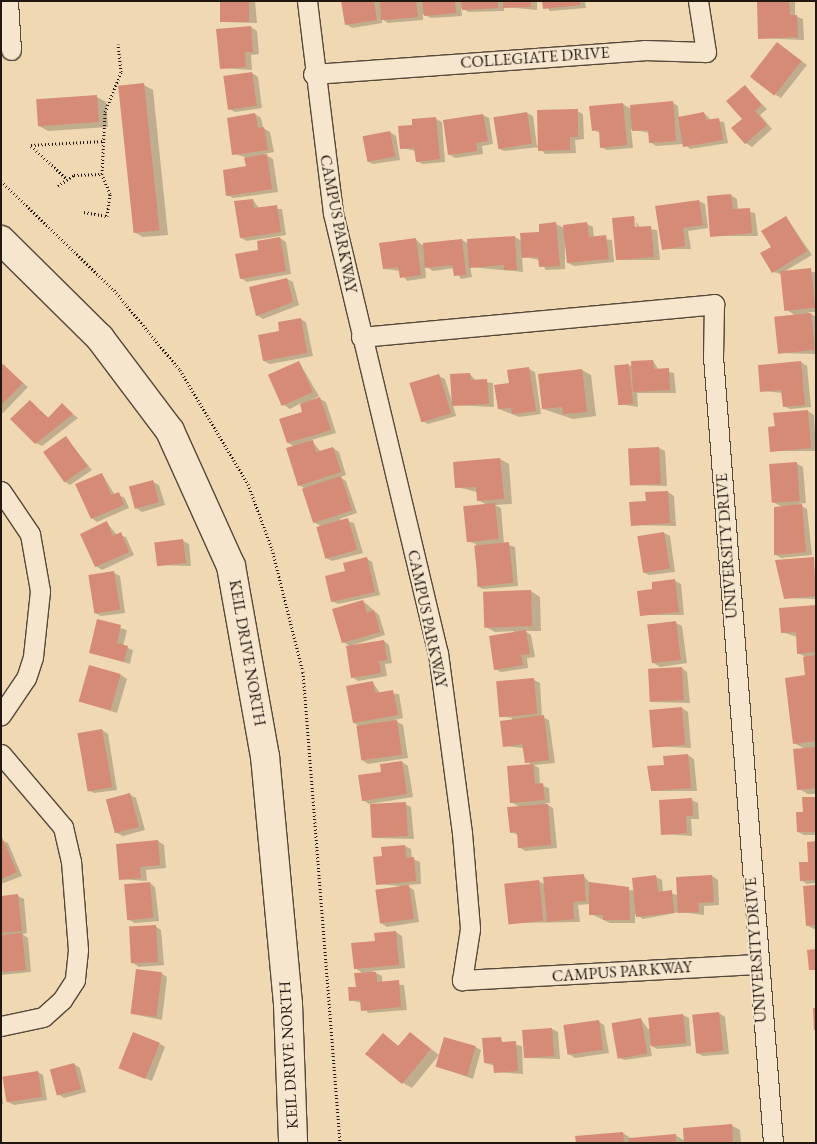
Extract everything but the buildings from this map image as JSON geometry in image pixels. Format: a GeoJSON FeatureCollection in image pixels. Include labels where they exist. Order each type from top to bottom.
{"type":"FeatureCollection","features":[{"type":"Feature","properties":{"kind":"street"},"geometry":{"type":"LineString","coordinates":[[8,1],[11,50]]}},
{"type":"Feature","properties":{"kind":"street","name":"CAMPUS PARKWAY"},"geometry":{"type":"LineString","coordinates":[[307,1],[313,74],[332,213],[360,337],[438,652],[468,910],[462,980],[757,964]]}},
{"type":"Feature","properties":{"kind":"street","name":"COLLEGIATE DRIVE"},"geometry":{"type":"LineString","coordinates":[[313,74],[644,50],[706,52],[698,1]]}},
{"type":"Feature","properties":{"kind":"street","name":"KEIL DRIVE NORTH"},"geometry":{"type":"LineString","coordinates":[[1,240],[100,338],[170,431],[231,566],[265,756],[288,1004],[293,1143]]}},
{"type":"Feature","properties":{"kind":"street","name":"UNIVERSITY DRIVE"},"geometry":{"type":"LineString","coordinates":[[360,337],[714,304],[713,356],[757,964],[773,1143]]}},
{"type":"Feature","properties":{"kind":"street"},"geometry":{"type":"LineString","coordinates":[[1,490],[30,534],[40,591],[32,657],[26,678],[1,715]]}},
{"type":"Feature","properties":{"kind":"street"},"geometry":{"type":"LineString","coordinates":[[1,754],[63,827],[71,861],[78,950],[75,980],[62,1000],[43,1017],[1,1026]]}},
{"type":"Feature","properties":{"kind":"path"},"geometry":{"type":"LineString","coordinates":[[84,212],[107,216],[110,194],[102,174],[105,112],[121,72],[118,44]]}},
{"type":"Feature","properties":{"kind":"path"},"geometry":{"type":"LineString","coordinates":[[67,179],[31,145],[104,141]]}},
{"type":"Feature","properties":{"kind":"path"},"geometry":{"type":"LineString","coordinates":[[58,186],[74,174],[102,174]]}}]}
